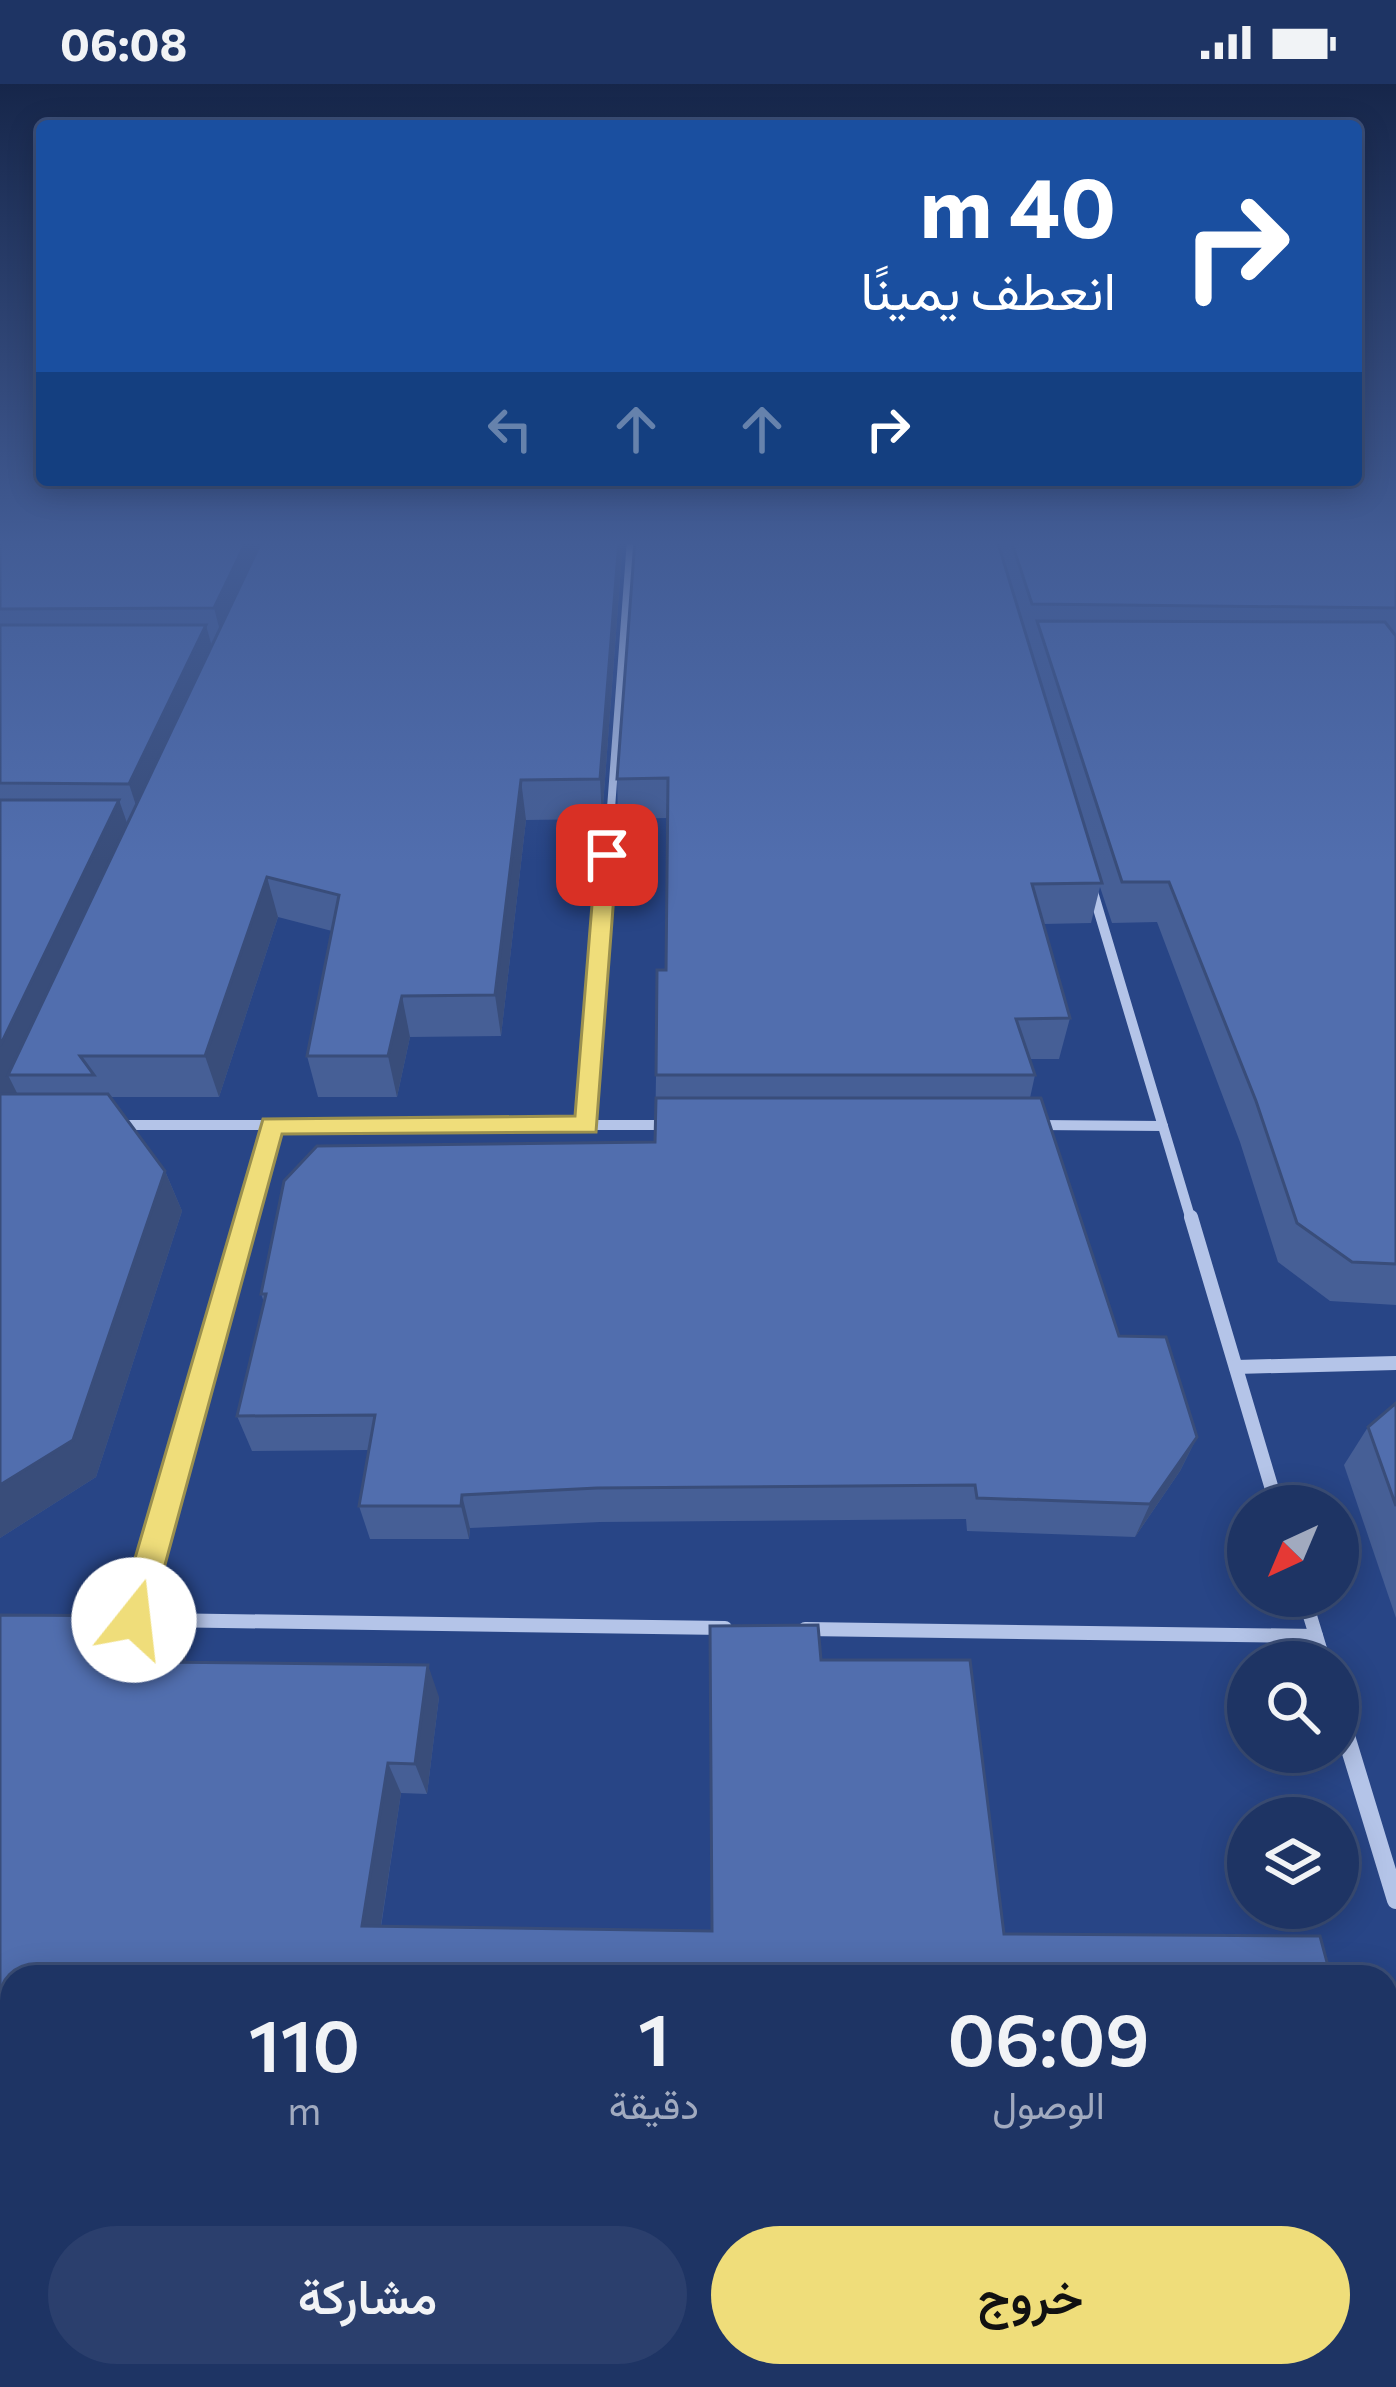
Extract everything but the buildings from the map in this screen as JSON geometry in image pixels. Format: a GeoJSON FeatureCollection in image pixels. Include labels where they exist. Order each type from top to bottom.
{"type":"FeatureCollection","features":[{"type":"Feature","properties":{"kind":"street"},"geometry":{"type":"LineString","coordinates":[[586,1125],[623,647]]}},
{"type":"Feature","properties":{"kind":"street"},"geometry":{"type":"LineString","coordinates":[[1088,876],[1271,1485]]}},
{"type":"Feature","properties":{"kind":"street"},"geometry":{"type":"LineString","coordinates":[[107,1125],[679,1125]]}},
{"type":"Feature","properties":{"kind":"street"},"geometry":{"type":"LineString","coordinates":[[134,1620],[272,1125]]}},
{"type":"Feature","properties":{"kind":"street"},"geometry":{"type":"LineString","coordinates":[[1025,1126],[1163,1126]]}},
{"type":"Feature","properties":{"kind":"street"},"geometry":{"type":"LineString","coordinates":[[1236,1366],[1396,1364]]}},
{"type":"Feature","properties":{"kind":"street"},"geometry":{"type":"LineString","coordinates":[[1310,1617],[1318,1641]]}},
{"type":"Feature","properties":{"kind":"street"},"geometry":{"type":"LineString","coordinates":[[111,1619],[748,1628]]}},
{"type":"Feature","properties":{"kind":"street"},"geometry":{"type":"LineString","coordinates":[[796,1629],[1316,1636]]}},
{"type":"Feature","properties":{"kind":"street"},"geometry":{"type":"LineString","coordinates":[[1358,1773],[1396,1900]]}},
{"type":"Feature","properties":{"kind":"route"},"geometry":{"type":"LineString","coordinates":[[134,1620],[272,1125],[586,1125],[607,855]]}}]}
